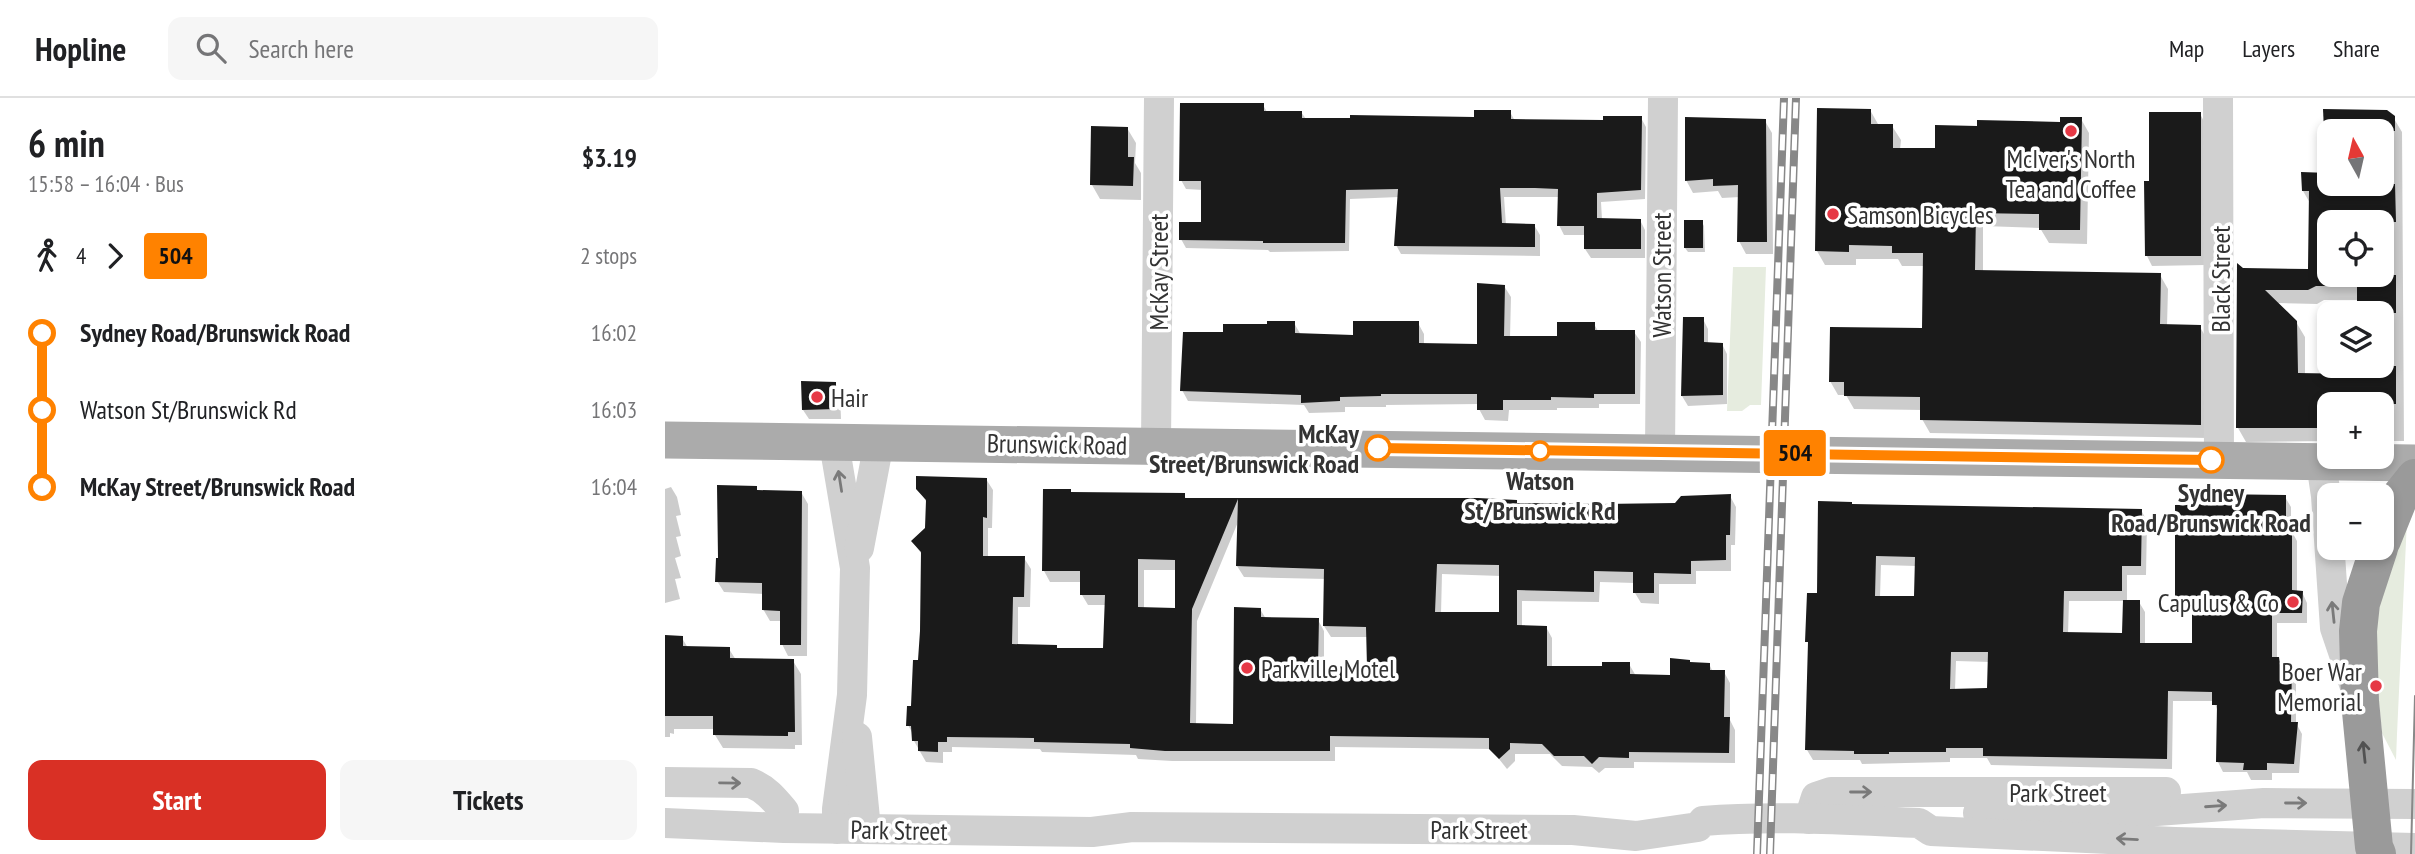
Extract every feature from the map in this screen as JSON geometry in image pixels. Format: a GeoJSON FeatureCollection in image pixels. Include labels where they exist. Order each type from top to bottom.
{"type":"FeatureCollection","features":[{"type":"Feature","properties":{"kind":"highway"},"geometry":{"type":"LineString","coordinates":[[2394,510],[2399,498],[2415,478]]}},
{"type":"Feature","properties":{"kind":"highway"},"geometry":{"type":"LineString","coordinates":[[2362,851],[2370,803],[2360,701],[2359,615],[2365,585],[2374,560]]}},
{"type":"Feature","properties":{"kind":"main road","name":"Brunswick Road"},"geometry":{"type":"LineString","coordinates":[[665,440],[2317,461]]}},
{"type":"Feature","properties":{"kind":"main road","name":"Brunswick Road"},"geometry":{"type":"LineString","coordinates":[[2394,463],[2415,463]]}},
{"type":"Feature","properties":{"kind":"street","name":"McKay Street"},"geometry":{"type":"LineString","coordinates":[[1156,446],[1159,98]]}},
{"type":"Feature","properties":{"kind":"street","name":"Watson Street"},"geometry":{"type":"LineString","coordinates":[[1660,452],[1663,98]]}},
{"type":"Feature","properties":{"kind":"street","name":"Black Street"},"geometry":{"type":"LineString","coordinates":[[2218,98],[2219,461]]}},
{"type":"Feature","properties":{"kind":"street"},"geometry":{"type":"LineString","coordinates":[[851,819],[855,568],[879,442]]}},
{"type":"Feature","properties":{"kind":"street"},"geometry":{"type":"LineString","coordinates":[[834,443],[855,568]]}},
{"type":"Feature","properties":{"kind":"street"},"geometry":{"type":"LineString","coordinates":[[2322,469],[2335,628],[2360,701]]}},
{"type":"Feature","properties":{"kind":"street"},"geometry":{"type":"LineString","coordinates":[[665,782],[751,783],[771,794],[784,811]]}},
{"type":"Feature","properties":{"kind":"street","name":"Park Street"},"geometry":{"type":"LineString","coordinates":[[1809,819],[1816,797],[1831,792],[2181,793],[2181,809]]}},
{"type":"Feature","properties":{"kind":"street","name":"Park Street"},"geometry":{"type":"LineString","coordinates":[[665,822],[1003,813],[1132,827],[1573,830],[1693,814],[1703,821],[1809,819],[1919,823],[1938,813],[2103,815],[2264,803],[2415,804]]}},
{"type":"Feature","properties":{"kind":"street","name":"Park Street"},"geometry":{"type":"LineString","coordinates":[[665,822],[784,811],[851,819]]}},
{"type":"Feature","properties":{"kind":"street","name":"Park Street"},"geometry":{"type":"LineString","coordinates":[[1919,823],[1931,831],[2254,848],[2362,851],[2415,848]]}},
{"type":"Feature","properties":{"kind":"shaded area"},"geometry":{"type":"Polygon","coordinates":[[[1733,267],[1766,267],[1761,405],[1750,405],[1742,411],[1727,411],[1733,267]]]}},
{"type":"Feature","properties":{"kind":"shaded area"},"geometry":{"type":"Polygon","coordinates":[[[2407,520],[2396,760],[2382,733],[2372,629],[2407,520]]]}},
{"type":"Feature","properties":{"kind":"building"},"geometry":{"type":"Polygon","coordinates":[[[1180,103],[1264,103],[1264,111],[1302,111],[1302,118],[1350,118],[1350,115],[1474,117],[1474,110],[1511,110],[1511,119],[1603,120],[1603,116],[1642,116],[1641,190],[1597,193],[1597,218],[1641,219],[1641,249],[1584,249],[1584,226],[1557,226],[1558,189],[1535,188],[1500,188],[1502,223],[1535,224],[1535,247],[1394,246],[1398,189],[1346,190],[1345,243],[1179,240],[1179,222],[1201,222],[1201,181],[1179,181],[1180,103]]]}},
{"type":"Feature","properties":{"kind":"building"},"geometry":{"type":"Polygon","coordinates":[[[1817,108],[1871,109],[1871,124],[1893,124],[1893,148],[1935,148],[1935,125],[1977,126],[1977,120],[2060,122],[2060,117],[2082,117],[2080,230],[2039,230],[2039,214],[1976,213],[1975,270],[2161,273],[2160,324],[2201,325],[2201,425],[1920,420],[1920,397],[1844,396],[1844,382],[1829,382],[1830,327],[1922,328],[1923,253],[1892,253],[1892,246],[1849,245],[1849,252],[1815,251],[1817,108]]]}},
{"type":"Feature","properties":{"kind":"building"},"geometry":{"type":"Polygon","coordinates":[[[2323,109],[2387,110],[2395,116],[2395,131],[2394,119],[2323,119],[2323,109]]]}},
{"type":"Feature","properties":{"kind":"building"},"geometry":{"type":"Polygon","coordinates":[[[2149,112],[2201,112],[2201,256],[2145,256],[2144,181],[2149,181],[2149,112]]]}},
{"type":"Feature","properties":{"kind":"building"},"geometry":{"type":"Polygon","coordinates":[[[1685,117],[1766,119],[1767,242],[1737,242],[1738,185],[1713,186],[1713,179],[1685,181],[1685,117]]]}},
{"type":"Feature","properties":{"kind":"building"},"geometry":{"type":"Polygon","coordinates":[[[1091,126],[1128,127],[1128,157],[1134,157],[1133,186],[1090,185],[1091,126]]]}},
{"type":"Feature","properties":{"kind":"building"},"geometry":{"type":"Polygon","coordinates":[[[2301,172],[2317,173],[2317,196],[2394,196],[2395,184],[2396,222],[2394,210],[2317,210],[2317,286],[2308,290],[2265,290],[2297,321],[2298,373],[2317,373],[2317,378],[2394,378],[2396,366],[2396,404],[2394,392],[2317,392],[2317,428],[2236,428],[2237,263],[2243,268],[2308,269],[2309,191],[2302,191],[2301,172]]]}},
{"type":"Feature","properties":{"kind":"building"},"geometry":{"type":"Polygon","coordinates":[[[1684,220],[1703,220],[1703,248],[1684,248],[1684,220]]]}},
{"type":"Feature","properties":{"kind":"building"},"geometry":{"type":"Polygon","coordinates":[[[2396,275],[2396,313],[2394,301],[2357,301],[2357,287],[2394,287],[2396,275]]]}},
{"type":"Feature","properties":{"kind":"building"},"geometry":{"type":"Polygon","coordinates":[[[1477,283],[1505,285],[1504,336],[1557,336],[1557,322],[1595,322],[1595,330],[1635,330],[1635,394],[1594,394],[1594,398],[1551,397],[1551,400],[1503,400],[1503,410],[1477,410],[1477,394],[1381,394],[1340,397],[1340,401],[1301,403],[1301,395],[1180,391],[1183,332],[1223,332],[1223,324],[1295,321],[1295,333],[1353,335],[1353,321],[1419,321],[1419,343],[1477,344],[1477,283]]]}},
{"type":"Feature","properties":{"kind":"building"},"geometry":{"type":"Polygon","coordinates":[[[1683,317],[1704,317],[1704,342],[1723,343],[1723,395],[1681,396],[1683,317]]]}},
{"type":"Feature","properties":{"kind":"building"},"geometry":{"type":"Polygon","coordinates":[[[801,381],[836,382],[836,409],[802,410],[801,381]]]}},
{"type":"Feature","properties":{"kind":"building"},"geometry":{"type":"Polygon","coordinates":[[[916,476],[987,478],[983,556],[1025,556],[1024,597],[1013,597],[1012,644],[1057,645],[1057,648],[1103,648],[1105,595],[1080,595],[1080,571],[1042,571],[1043,489],[1071,489],[1071,492],[1185,493],[1185,498],[1478,498],[1517,500],[1517,503],[1602,504],[1675,503],[1681,496],[1731,494],[1730,535],[1726,535],[1726,560],[1691,561],[1691,574],[1654,573],[1654,593],[1633,593],[1633,572],[1594,571],[1594,592],[1517,590],[1517,625],[1547,626],[1547,666],[1602,666],[1602,662],[1630,662],[1630,674],[1670,675],[1670,658],[1710,663],[1710,670],[1725,670],[1724,717],[1730,717],[1729,753],[1629,752],[1629,758],[1599,757],[1592,764],[1584,756],[1554,756],[1542,744],[1510,743],[1510,749],[1499,759],[1489,749],[1489,738],[1330,736],[1330,751],[1165,751],[1130,748],[1130,744],[1034,742],[1034,738],[947,737],[947,742],[938,742],[938,752],[918,751],[918,741],[912,741],[911,726],[906,726],[907,706],[911,706],[913,660],[918,660],[920,631],[921,552],[911,541],[925,528],[926,500],[916,489],[916,476]],[[1238,499],[1192,609],[1190,723],[1233,724],[1234,607],[1261,608],[1261,617],[1319,618],[1318,666],[1367,667],[1366,627],[1323,626],[1324,569],[1236,566],[1238,499]],[[1138,559],[1138,607],[1175,608],[1175,560],[1138,559]],[[1437,564],[1435,612],[1499,612],[1499,565],[1437,564]]]}},
{"type":"Feature","properties":{"kind":"building"},"geometry":{"type":"Polygon","coordinates":[[[717,485],[757,486],[757,490],[802,491],[801,645],[780,645],[780,611],[762,610],[762,583],[715,582],[718,558],[717,485]]]}},
{"type":"Feature","properties":{"kind":"building"},"geometry":{"type":"Polygon","coordinates":[[[2209,494],[2286,495],[2286,529],[2292,529],[2292,590],[2303,591],[2302,613],[2272,613],[2272,657],[2279,657],[2280,665],[2292,665],[2291,722],[2298,722],[2294,764],[2267,763],[2267,770],[2243,770],[2244,763],[2216,762],[2217,705],[2212,705],[2212,692],[2168,691],[2167,759],[1983,756],[1983,748],[1946,748],[1946,752],[1889,754],[1805,750],[1807,593],[1817,593],[1818,501],[1852,504],[2142,509],[2141,566],[2122,566],[2122,591],[2064,591],[2063,632],[2122,633],[2123,600],[2140,600],[2140,643],[2192,643],[2192,600],[2175,597],[2175,505],[2209,504],[2209,494]],[[1876,556],[1875,596],[1914,596],[1915,557],[1876,556]],[[1951,652],[1950,689],[1987,688],[1988,652],[1951,652]]]}},
{"type":"Feature","properties":{"kind":"building"},"geometry":{"type":"Polygon","coordinates":[[[665,635],[683,636],[683,646],[730,647],[730,658],[794,659],[795,732],[788,732],[788,736],[713,735],[713,716],[665,716],[665,635]]]}},
{"type":"Feature","properties":{"kind":"tram line"},"geometry":{"type":"LineString","coordinates":[[2411,854],[2415,696]]}},
{"type":"Feature","properties":{"kind":"railway"},"geometry":{"type":"LineString","coordinates":[[1757,854],[1784,98]]}},
{"type":"Feature","properties":{"kind":"railway"},"geometry":{"type":"LineString","coordinates":[[1770,854],[1796,98]]}},
{"type":"Feature","properties":{"kind":"bus line","name":"504"},"geometry":{"type":"LineString","coordinates":[[1378,448],[2211,460]]}},
{"type":"Feature","properties":{"kind":"place","name":"McIver's North Tea and Coffee"},"geometry":{"type":"Point","coordinates":[2071,131]}},
{"type":"Feature","properties":{"kind":"place","name":"Samson Bicycles"},"geometry":{"type":"Point","coordinates":[1833,214]}},
{"type":"Feature","properties":{"kind":"place","name":"Hair"},"geometry":{"type":"Point","coordinates":[817,397]}},
{"type":"Feature","properties":{"kind":"place","name":"McKay Street/Brunswick Road"},"geometry":{"type":"Point","coordinates":[1378,448]}},
{"type":"Feature","properties":{"kind":"place","name":"Watson St/Brunswick Rd"},"geometry":{"type":"Point","coordinates":[1540,451]}},
{"type":"Feature","properties":{"kind":"place","name":"Sydney Road/Brunswick Road"},"geometry":{"type":"Point","coordinates":[2211,460]}},
{"type":"Feature","properties":{"kind":"place","name":"Capulus & Co"},"geometry":{"type":"Point","coordinates":[2293,602]}},
{"type":"Feature","properties":{"kind":"place","name":"Parkville Motel"},"geometry":{"type":"Point","coordinates":[1247,668]}},
{"type":"Feature","properties":{"kind":"place","name":"Boer War Memorial"},"geometry":{"type":"Point","coordinates":[2376,686]}}]}
